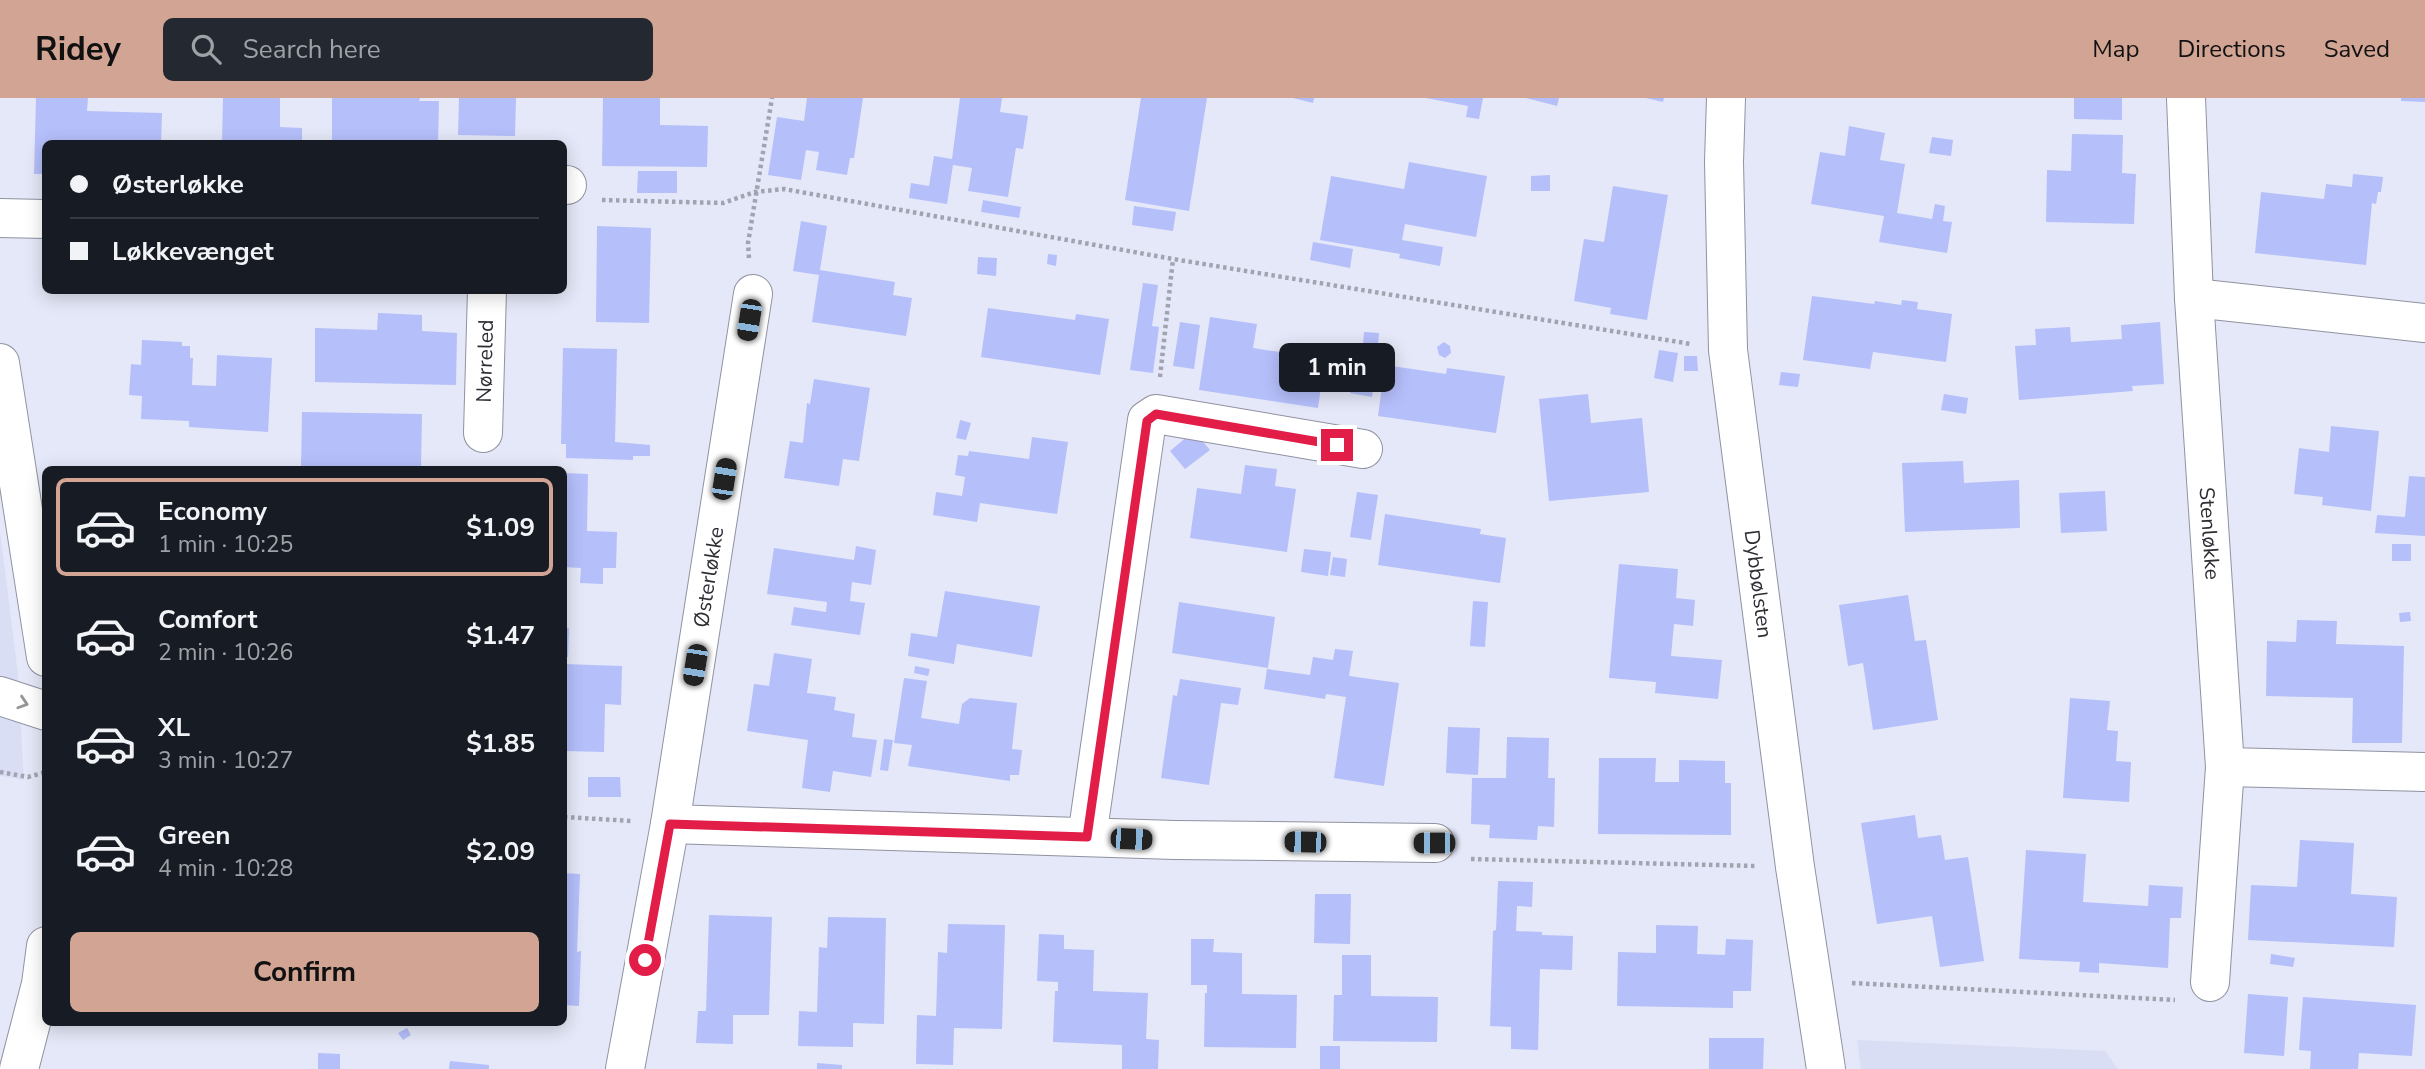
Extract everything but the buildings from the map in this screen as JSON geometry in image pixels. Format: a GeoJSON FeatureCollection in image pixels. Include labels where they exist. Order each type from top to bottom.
{"type":"FeatureCollection","features":[{"type":"Feature","properties":{"kind":"street","name":"Dybbølsten"},"geometry":{"type":"LineString","coordinates":[[1726,98],[1724,162],[1728,350],[1795,867],[1826,1069]]}},
{"type":"Feature","properties":{"kind":"street","name":"Stenløkke"},"geometry":{"type":"LineString","coordinates":[[2186,98],[2194,298],[2225,767],[2210,982]]}},
{"type":"Feature","properties":{"kind":"street"},"geometry":{"type":"LineString","coordinates":[[0,218],[42,219]]}},
{"type":"Feature","properties":{"kind":"street","name":"Nørreled"},"geometry":{"type":"LineString","coordinates":[[483,433],[487,294]]}},
{"type":"Feature","properties":{"kind":"street","name":"Østerløkke"},"geometry":{"type":"LineString","coordinates":[[625,1069],[670,824],[753,294]]}},
{"type":"Feature","properties":{"kind":"street"},"geometry":{"type":"LineString","coordinates":[[2194,298],[2425,323]]}},
{"type":"Feature","properties":{"kind":"street"},"geometry":{"type":"LineString","coordinates":[[0,363],[8,468],[42,637]]}},
{"type":"Feature","properties":{"kind":"street"},"geometry":{"type":"LineString","coordinates":[[1087,837],[1147,421],[1156,414],[1363,449]]}},
{"type":"Feature","properties":{"kind":"street"},"geometry":{"type":"LineString","coordinates":[[0,696],[42,710]]}},
{"type":"Feature","properties":{"kind":"street"},"geometry":{"type":"LineString","coordinates":[[2225,767],[2425,772]]}},
{"type":"Feature","properties":{"kind":"street"},"geometry":{"type":"LineString","coordinates":[[670,824],[1175,840],[1434,843]]}},
{"type":"Feature","properties":{"kind":"street"},"geometry":{"type":"LineString","coordinates":[[19,1069],[42,976]]}},
{"type":"Feature","properties":{"kind":"path"},"geometry":{"type":"LineString","coordinates":[[753,294],[748,243],[772,98]]}},
{"type":"Feature","properties":{"kind":"path"},"geometry":{"type":"LineString","coordinates":[[567,186],[591,199],[723,203],[755,192],[784,189],[1173,259],[1728,350]]}},
{"type":"Feature","properties":{"kind":"path"},"geometry":{"type":"LineString","coordinates":[[1156,414],[1173,259]]}},
{"type":"Feature","properties":{"kind":"path"},"geometry":{"type":"LineString","coordinates":[[0,772],[28,776],[42,773]]}},
{"type":"Feature","properties":{"kind":"path"},"geometry":{"type":"LineString","coordinates":[[567,817],[670,824]]}},
{"type":"Feature","properties":{"kind":"path"},"geometry":{"type":"LineString","coordinates":[[1434,843],[1460,859],[1795,867]]}},
{"type":"Feature","properties":{"kind":"path"},"geometry":{"type":"LineString","coordinates":[[1812,982],[2200,1001],[2210,982]]}},
{"type":"Feature","properties":{"kind":"shaded area"},"geometry":{"type":"Polygon","coordinates":[[[0,531],[18,675],[24,780],[0,776],[0,531]]]}},
{"type":"Feature","properties":{"kind":"shaded area"},"geometry":{"type":"Polygon","coordinates":[[[1857,1040],[2105,1051],[2118,1069],[1861,1069],[1857,1040]]]}},
{"type":"Feature","properties":{"kind":"route"},"geometry":{"type":"LineString","coordinates":[[645,960],[670,824],[1087,837],[1147,421],[1156,414],[1337,445]]}}]}
